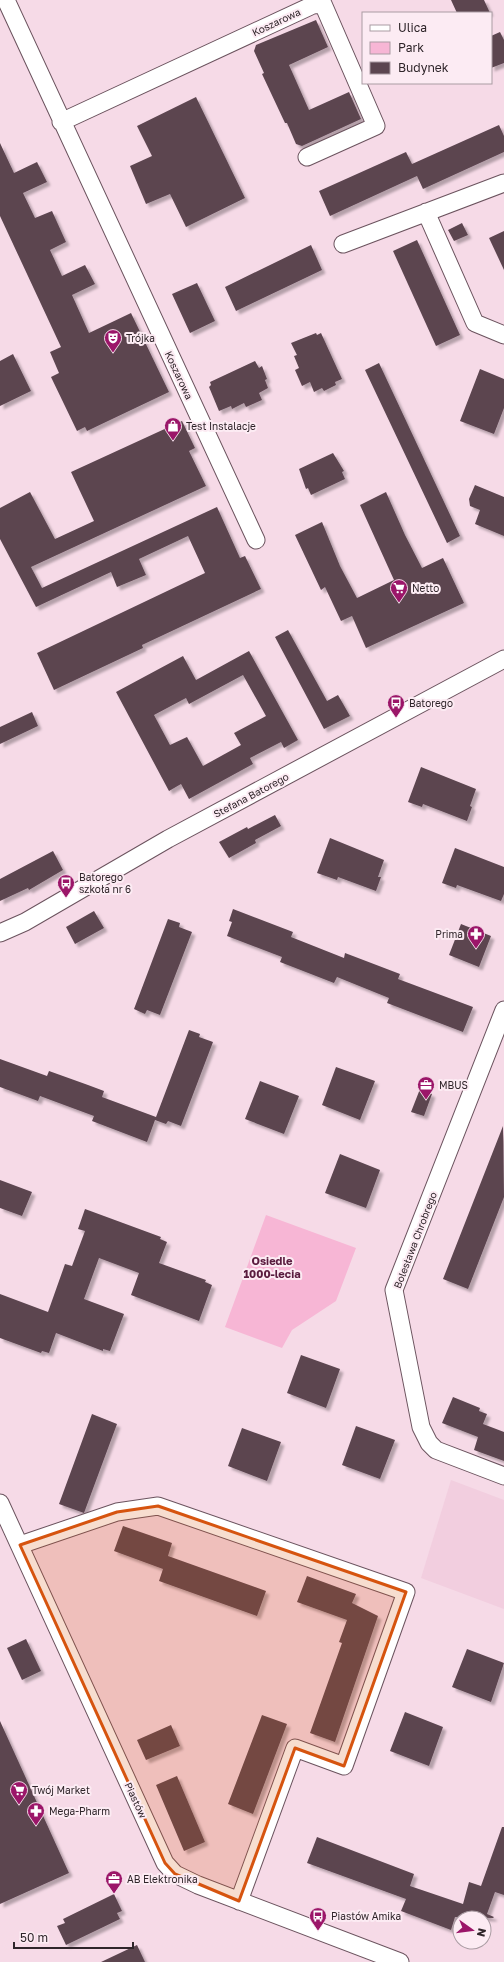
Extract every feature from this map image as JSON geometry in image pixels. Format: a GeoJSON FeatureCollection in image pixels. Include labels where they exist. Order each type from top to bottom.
{"type":"FeatureCollection","features":[{"type":"Feature","properties":{"kind":"street","name":"Koszarowa"},"geometry":{"type":"LineString","coordinates":[[6,0],[61,122],[256,540]]}},
{"type":"Feature","properties":{"kind":"street","name":"Koszarowa"},"geometry":{"type":"LineString","coordinates":[[61,122],[313,5],[323,4],[376,126],[307,157]]}},
{"type":"Feature","properties":{"kind":"street"},"geometry":{"type":"LineString","coordinates":[[343,244],[504,183]]}},
{"type":"Feature","properties":{"kind":"street"},"geometry":{"type":"LineString","coordinates":[[426,212],[475,323],[504,334]]}},
{"type":"Feature","properties":{"kind":"street","name":"Stefana Batorego"},"geometry":{"type":"LineString","coordinates":[[0,933],[24,922],[168,839],[504,659]]}},
{"type":"Feature","properties":{"kind":"street","name":"Bolesława Chrobrego"},"geometry":{"type":"LineString","coordinates":[[504,1010],[394,1290],[424,1436],[436,1450],[504,1476]]}},
{"type":"Feature","properties":{"kind":"street","name":"Piastów"},"geometry":{"type":"LineString","coordinates":[[0,1503],[165,1863],[175,1874],[198,1886],[400,1962]]}},
{"type":"Feature","properties":{"kind":"street"},"geometry":{"type":"LineString","coordinates":[[20,1545],[117,1512],[158,1506],[406,1592],[344,1766],[295,1748],[239,1901]]}},
{"type":"Feature","properties":{"kind":"highlighted area"},"geometry":{"type":"Polygon","coordinates":[[[158,1506],[406,1592],[344,1766],[295,1748],[239,1901],[175,1874],[165,1863],[20,1545],[117,1512],[158,1506]]]}},
{"type":"Feature","properties":{"kind":"shaded area"},"geometry":{"type":"Polygon","coordinates":[[[451,1480],[504,1500],[504,1609],[421,1578],[451,1480]]]}},
{"type":"Feature","properties":{"kind":"green space"},"geometry":{"type":"Polygon","coordinates":[[[266,1215],[356,1248],[336,1301],[292,1330],[282,1348],[225,1327],[266,1215]]]}},
{"type":"Feature","properties":{"kind":"building"},"geometry":{"type":"Polygon","coordinates":[[[451,0],[484,0],[490,12],[457,12],[451,0]]]}},
{"type":"Feature","properties":{"kind":"building"},"geometry":{"type":"Polygon","coordinates":[[[316,20],[328,47],[289,65],[309,110],[349,92],[361,119],[302,146],[296,144],[287,123],[285,123],[262,74],[264,73],[254,51],[256,45],[316,20]]]}},
{"type":"Feature","properties":{"kind":"building"},"geometry":{"type":"Polygon","coordinates":[[[500,32],[504,40],[504,63],[492,68],[492,36],[500,32]]]}},
{"type":"Feature","properties":{"kind":"building"},"geometry":{"type":"Polygon","coordinates":[[[196,97],[245,198],[186,227],[170,194],[146,204],[130,166],[152,156],[137,126],[196,97]]]}},
{"type":"Feature","properties":{"kind":"building"},"geometry":{"type":"Polygon","coordinates":[[[499,125],[504,136],[504,152],[423,189],[417,176],[330,216],[319,191],[406,152],[412,164],[499,125]]]}},
{"type":"Feature","properties":{"kind":"building"},"geometry":{"type":"Polygon","coordinates":[[[0,143],[14,173],[37,162],[47,182],[23,193],[35,218],[52,211],[66,242],[50,250],[62,276],[85,265],[95,284],[72,295],[89,333],[131,313],[169,392],[87,431],[85,427],[77,431],[51,377],[59,373],[50,352],[61,347],[0,216],[0,143]]]}},
{"type":"Feature","properties":{"kind":"building"},"geometry":{"type":"Polygon","coordinates":[[[462,223],[468,235],[454,241],[448,230],[462,223]]]}},
{"type":"Feature","properties":{"kind":"building"},"geometry":{"type":"Polygon","coordinates":[[[504,231],[504,270],[489,238],[504,231]]]}},
{"type":"Feature","properties":{"kind":"building"},"geometry":{"type":"Polygon","coordinates":[[[417,240],[460,335],[436,346],[393,251],[417,240]]]}},
{"type":"Feature","properties":{"kind":"building"},"geometry":{"type":"Polygon","coordinates":[[[311,245],[322,270],[236,311],[225,287],[311,245]]]}},
{"type":"Feature","properties":{"kind":"building"},"geometry":{"type":"Polygon","coordinates":[[[197,283],[215,321],[190,333],[172,294],[197,283]]]}},
{"type":"Feature","properties":{"kind":"building"},"geometry":{"type":"Polygon","coordinates":[[[316,333],[317,335],[321,333],[342,379],[335,382],[336,385],[324,391],[322,388],[314,392],[310,382],[302,386],[295,370],[299,368],[294,356],[297,355],[291,343],[316,333]]]}},
{"type":"Feature","properties":{"kind":"building"},"geometry":{"type":"Polygon","coordinates":[[[13,354],[31,391],[0,406],[0,361],[13,354]]]}},
{"type":"Feature","properties":{"kind":"building"},"geometry":{"type":"Polygon","coordinates":[[[255,361],[259,368],[262,366],[267,379],[265,380],[268,388],[259,393],[262,400],[246,407],[244,403],[232,409],[231,406],[219,411],[209,387],[211,385],[210,382],[255,361]]]}},
{"type":"Feature","properties":{"kind":"building"},"geometry":{"type":"Polygon","coordinates":[[[379,363],[460,536],[447,543],[365,370],[379,363]]]}},
{"type":"Feature","properties":{"kind":"building"},"geometry":{"type":"Polygon","coordinates":[[[480,369],[504,379],[504,408],[494,434],[460,421],[480,369]]]}},
{"type":"Feature","properties":{"kind":"building"},"geometry":{"type":"Polygon","coordinates":[[[182,421],[195,448],[189,451],[206,486],[31,567],[42,588],[217,507],[240,558],[245,556],[261,589],[142,645],[143,648],[54,690],[37,653],[205,573],[188,536],[139,559],[146,575],[117,587],[111,572],[36,607],[0,539],[0,508],[30,492],[55,539],[94,521],[71,472],[182,421]]]}},
{"type":"Feature","properties":{"kind":"building"},"geometry":{"type":"Polygon","coordinates":[[[333,453],[344,471],[342,472],[345,479],[311,495],[308,488],[306,489],[299,469],[333,453]]]}},
{"type":"Feature","properties":{"kind":"building"},"geometry":{"type":"Polygon","coordinates":[[[475,485],[504,497],[504,536],[475,524],[480,510],[470,506],[469,499],[475,485]]]}},
{"type":"Feature","properties":{"kind":"building"},"geometry":{"type":"Polygon","coordinates":[[[386,492],[405,535],[422,568],[443,558],[464,603],[366,648],[352,616],[341,621],[325,587],[321,590],[295,535],[322,522],[340,566],[357,598],[394,580],[360,505],[386,492]]]}},
{"type":"Feature","properties":{"kind":"building"},"geometry":{"type":"Polygon","coordinates":[[[288,630],[327,701],[338,695],[350,716],[324,729],[275,637],[288,630]]]}},
{"type":"Feature","properties":{"kind":"building"},"geometry":{"type":"Polygon","coordinates":[[[249,651],[298,740],[284,748],[281,742],[250,758],[253,764],[189,799],[181,784],[169,791],[116,692],[183,656],[196,680],[249,651]],[[243,675],[189,704],[186,698],[154,715],[170,745],[187,737],[203,766],[241,745],[234,733],[266,716],[243,675]]]}},
{"type":"Feature","properties":{"kind":"building"},"geometry":{"type":"Polygon","coordinates":[[[32,712],[38,726],[0,744],[0,727],[32,712]]]}},
{"type":"Feature","properties":{"kind":"building"},"geometry":{"type":"Polygon","coordinates":[[[421,767],[476,789],[467,821],[423,804],[422,807],[408,802],[421,767]]]}},
{"type":"Feature","properties":{"kind":"building"},"geometry":{"type":"Polygon","coordinates":[[[275,815],[281,826],[255,840],[256,843],[229,858],[219,842],[247,827],[248,829],[275,815]]]}},
{"type":"Feature","properties":{"kind":"building"},"geometry":{"type":"Polygon","coordinates":[[[330,838],[384,860],[378,877],[381,877],[376,891],[338,877],[337,880],[317,873],[330,838]]]}},
{"type":"Feature","properties":{"kind":"building"},"geometry":{"type":"Polygon","coordinates":[[[455,848],[504,867],[504,894],[501,901],[457,885],[456,888],[442,883],[455,848]]]}},
{"type":"Feature","properties":{"kind":"building"},"geometry":{"type":"Polygon","coordinates":[[[53,851],[63,870],[29,890],[28,888],[0,901],[0,879],[53,851]]]}},
{"type":"Feature","properties":{"kind":"building"},"geometry":{"type":"Polygon","coordinates":[[[233,909],[293,932],[291,937],[344,958],[345,953],[400,974],[398,979],[473,1007],[463,1032],[387,1003],[389,998],[337,977],[334,983],[280,962],[282,957],[227,936],[232,922],[229,921],[233,909]]]}},
{"type":"Feature","properties":{"kind":"building"},"geometry":{"type":"Polygon","coordinates":[[[94,911],[104,928],[75,944],[66,927],[94,911]]]}},
{"type":"Feature","properties":{"kind":"building"},"geometry":{"type":"Polygon","coordinates":[[[168,919],[180,923],[179,927],[192,932],[160,1015],[147,1010],[145,1014],[134,1009],[168,919]]]}},
{"type":"Feature","properties":{"kind":"building"},"geometry":{"type":"Polygon","coordinates":[[[461,924],[491,936],[479,967],[449,955],[461,924]]]}},
{"type":"Feature","properties":{"kind":"building"},"geometry":{"type":"Polygon","coordinates":[[[189,1030],[200,1034],[199,1037],[213,1042],[181,1126],[168,1121],[166,1124],[155,1120],[147,1142],[92,1121],[94,1116],[40,1096],[38,1101],[0,1087],[0,1059],[47,1076],[49,1071],[88,1085],[104,1091],[102,1097],[156,1117],[189,1030]]]}},
{"type":"Feature","properties":{"kind":"building"},"geometry":{"type":"Polygon","coordinates":[[[336,1067],[375,1081],[360,1120],[322,1105],[336,1067]]]}},
{"type":"Feature","properties":{"kind":"building"},"geometry":{"type":"Polygon","coordinates":[[[260,1081],[299,1096],[284,1134],[245,1119],[260,1081]]]}},
{"type":"Feature","properties":{"kind":"building"},"geometry":{"type":"Polygon","coordinates":[[[420,1089],[432,1094],[424,1116],[411,1112],[420,1089]]]}},
{"type":"Feature","properties":{"kind":"building"},"geometry":{"type":"Polygon","coordinates":[[[503,1126],[504,1197],[468,1289],[443,1279],[503,1126]]]}},
{"type":"Feature","properties":{"kind":"building"},"geometry":{"type":"Polygon","coordinates":[[[340,1154],[380,1170],[366,1208],[325,1193],[340,1154]]]}},
{"type":"Feature","properties":{"kind":"building"},"geometry":{"type":"Polygon","coordinates":[[[0,1180],[32,1192],[22,1216],[0,1208],[0,1180]]]}},
{"type":"Feature","properties":{"kind":"building"},"geometry":{"type":"Polygon","coordinates":[[[85,1209],[161,1237],[160,1239],[167,1242],[159,1263],[206,1280],[205,1282],[212,1285],[199,1321],[131,1295],[139,1273],[99,1258],[84,1299],[124,1314],[110,1351],[103,1349],[103,1351],[56,1333],[49,1353],[42,1351],[41,1353],[0,1338],[0,1294],[48,1312],[65,1264],[72,1266],[85,1231],[78,1229],[85,1209]]]}},
{"type":"Feature","properties":{"kind":"building"},"geometry":{"type":"Polygon","coordinates":[[[301,1355],[340,1369],[326,1408],[287,1393],[301,1355]]]}},
{"type":"Feature","properties":{"kind":"building"},"geometry":{"type":"Polygon","coordinates":[[[453,1397],[480,1408],[479,1411],[487,1414],[483,1424],[504,1432],[504,1461],[474,1450],[478,1437],[442,1423],[453,1397]]]}},
{"type":"Feature","properties":{"kind":"building"},"geometry":{"type":"Polygon","coordinates":[[[92,1414],[117,1424],[84,1513],[59,1504],[92,1414]]]}},
{"type":"Feature","properties":{"kind":"building"},"geometry":{"type":"Polygon","coordinates":[[[356,1426],[395,1440],[380,1479],[342,1465],[356,1426]]]}},
{"type":"Feature","properties":{"kind":"building"},"geometry":{"type":"Polygon","coordinates":[[[242,1428],[281,1442],[267,1481],[228,1466],[242,1428]]]}},
{"type":"Feature","properties":{"kind":"building"},"geometry":{"type":"Polygon","coordinates":[[[123,1526],[172,1543],[168,1556],[266,1591],[257,1616],[159,1581],[163,1569],[114,1551],[123,1526]]]}},
{"type":"Feature","properties":{"kind":"building"},"geometry":{"type":"Polygon","coordinates":[[[307,1576],[356,1594],[352,1603],[378,1616],[335,1742],[310,1733],[342,1643],[339,1642],[347,1620],[297,1602],[307,1576]]]}},
{"type":"Feature","properties":{"kind":"building"},"geometry":{"type":"Polygon","coordinates":[[[26,1639],[41,1671],[22,1680],[7,1648],[26,1639]]]}},
{"type":"Feature","properties":{"kind":"building"},"geometry":{"type":"Polygon","coordinates":[[[467,1649],[504,1663],[491,1702],[452,1687],[467,1649]]]}},
{"type":"Feature","properties":{"kind":"building"},"geometry":{"type":"Polygon","coordinates":[[[405,1712],[443,1727],[429,1766],[390,1751],[405,1712]]]}},
{"type":"Feature","properties":{"kind":"building"},"geometry":{"type":"Polygon","coordinates":[[[262,1715],[287,1724],[253,1814],[228,1804],[262,1715]]]}},
{"type":"Feature","properties":{"kind":"building","name":"Twój Market"},"geometry":{"type":"Polygon","coordinates":[[[0,1721],[69,1873],[0,1904],[0,1721]]]}},
{"type":"Feature","properties":{"kind":"building"},"geometry":{"type":"Polygon","coordinates":[[[171,1725],[180,1746],[146,1760],[137,1740],[171,1725]]]}},
{"type":"Feature","properties":{"kind":"building"},"geometry":{"type":"Polygon","coordinates":[[[177,1776],[205,1842],[184,1851],[156,1785],[177,1776]]]}},
{"type":"Feature","properties":{"kind":"building"},"geometry":{"type":"Polygon","coordinates":[[[502,1827],[504,1827],[504,1895],[495,1892],[488,1910],[452,1910],[451,1930],[401,1911],[406,1899],[307,1863],[317,1837],[414,1874],[410,1886],[463,1904],[469,1882],[481,1886],[502,1827]]]}},
{"type":"Feature","properties":{"kind":"building"},"geometry":{"type":"Polygon","coordinates":[[[114,1894],[122,1911],[117,1913],[120,1919],[66,1945],[57,1926],[65,1923],[63,1919],[114,1894]]]}},
{"type":"Feature","properties":{"kind":"building"},"geometry":{"type":"Polygon","coordinates":[[[137,1945],[145,1962],[101,1962],[137,1945]]]}},
{"type":"Feature","properties":{"kind":"place","name":"Trójka"},"geometry":{"type":"Point","coordinates":[113,353]}},
{"type":"Feature","properties":{"kind":"place","name":"Test Instalacje"},"geometry":{"type":"Point","coordinates":[173,441]}},
{"type":"Feature","properties":{"kind":"place","name":"Netto"},"geometry":{"type":"Point","coordinates":[399,603]}},
{"type":"Feature","properties":{"kind":"place","name":"Batorego"},"geometry":{"type":"Point","coordinates":[396,718]}},
{"type":"Feature","properties":{"kind":"place","name":"Batorego szkoła nr 6"},"geometry":{"type":"Point","coordinates":[66,898]}},
{"type":"Feature","properties":{"kind":"place","name":"Prima"},"geometry":{"type":"Point","coordinates":[476,949]}},
{"type":"Feature","properties":{"kind":"place","name":"MBUS"},"geometry":{"type":"Point","coordinates":[426,1100]}},
{"type":"Feature","properties":{"kind":"place","name":"Twój Market"},"geometry":{"type":"Point","coordinates":[19,1805]}},
{"type":"Feature","properties":{"kind":"place","name":"Mega-Pharm"},"geometry":{"type":"Point","coordinates":[36,1826]}},
{"type":"Feature","properties":{"kind":"place","name":"AB Elektronika"},"geometry":{"type":"Point","coordinates":[114,1894]}},
{"type":"Feature","properties":{"kind":"place","name":"Piastów Amika"},"geometry":{"type":"Point","coordinates":[318,1931]}},
{"type":"Feature","properties":{"kind":"district","name":"Osiedle 1000-lecia"},"geometry":{"type":"Point","coordinates":[272,1266]}}]}
